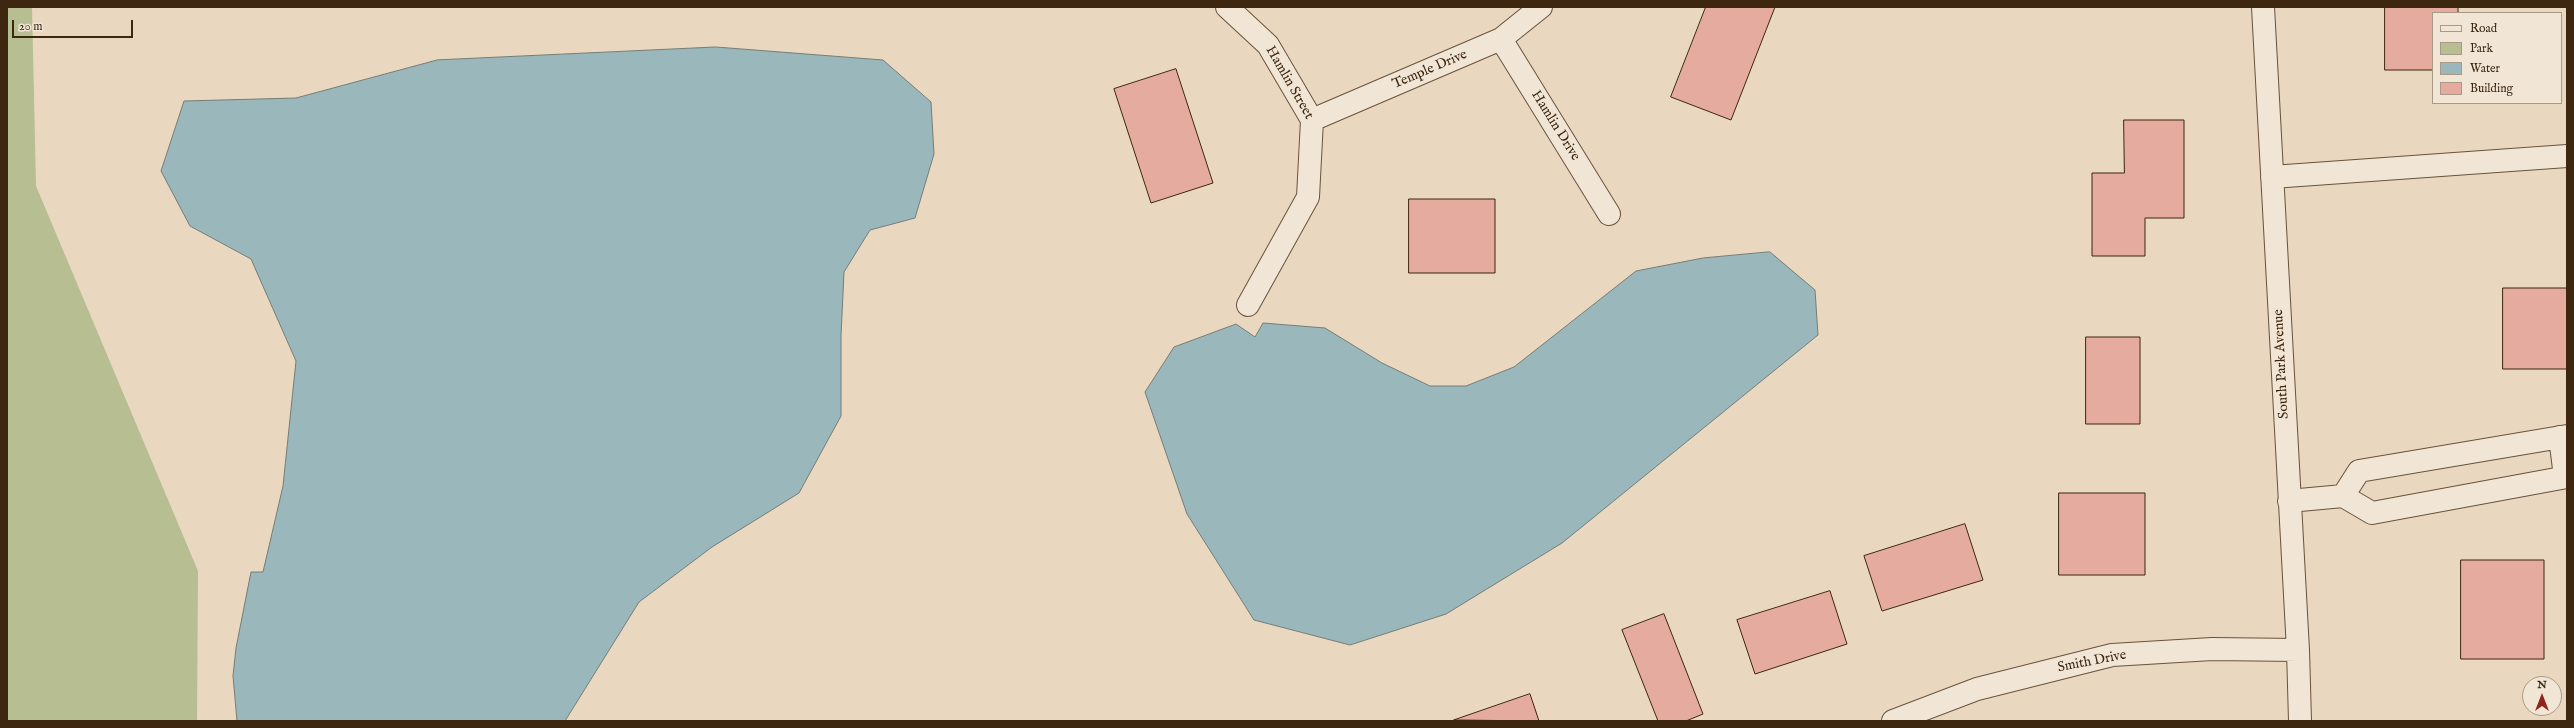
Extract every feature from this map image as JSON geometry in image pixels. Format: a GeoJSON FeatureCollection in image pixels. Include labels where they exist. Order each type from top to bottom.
{"type":"FeatureCollection","features":[{"type":"Feature","properties":{"kind":"street","name":"Hamlin Street"},"geometry":{"type":"LineString","coordinates":[[1227,7],[1268,45],[1312,120],[1308,197],[1248,305]]}},
{"type":"Feature","properties":{"kind":"street","name":"Temple Drive"},"geometry":{"type":"LineString","coordinates":[[1312,120],[1501,39],[1541,7]]}},
{"type":"Feature","properties":{"kind":"street","name":"South Park Avenue"},"geometry":{"type":"LineString","coordinates":[[2263,7],[2298,650],[2300,721]]}},
{"type":"Feature","properties":{"kind":"street","name":"Hamlin Drive"},"geometry":{"type":"LineString","coordinates":[[1501,39],[1609,214]]}},
{"type":"Feature","properties":{"kind":"street"},"geometry":{"type":"LineString","coordinates":[[2272,177],[2567,156]]}},
{"type":"Feature","properties":{"kind":"street"},"geometry":{"type":"LineString","coordinates":[[2289,501],[2343,496],[2372,513],[2566,477],[2563,437],[2359,471],[2343,496]]}},
{"type":"Feature","properties":{"kind":"street","name":"Smith Drive"},"geometry":{"type":"LineString","coordinates":[[1893,721],[1976,689],[2112,655],[2212,649],[2298,650]]}},
{"type":"Feature","properties":{"kind":"green space"},"geometry":{"type":"Polygon","coordinates":[[[7,7],[32,7],[36,186],[198,571],[197,721],[7,721],[7,7]]]}},
{"type":"Feature","properties":{"kind":"water"},"geometry":{"type":"Polygon","coordinates":[[[716,47],[883,60],[931,102],[934,154],[915,218],[870,230],[844,272],[841,336],[841,416],[799,493],[712,547],[639,602],[565,721],[237,721],[233,676],[236,648],[251,572],[263,572],[283,486],[296,361],[251,259],[190,226],[161,171],[184,101],[296,98],[437,60],[716,47]]]}},
{"type":"Feature","properties":{"kind":"water"},"geometry":{"type":"Polygon","coordinates":[[[1770,252],[1815,290],[1818,335],[1562,543],[1446,614],[1350,645],[1254,620],[1187,514],[1145,392],[1174,347],[1236,324],[1255,337],[1263,323],[1325,328],[1382,363],[1430,386],[1466,386],[1514,367],[1636,271],[1703,258],[1770,252]]]}},
{"type":"Feature","properties":{"kind":"building"},"geometry":{"type":"Polygon","coordinates":[[[1706,7],[1775,7],[1731,120],[1671,97],[1706,7]]]}},
{"type":"Feature","properties":{"kind":"building"},"geometry":{"type":"Polygon","coordinates":[[[2385,7],[2458,7],[2458,12],[2432,12],[2432,70],[2385,70],[2385,7]]]}},
{"type":"Feature","properties":{"kind":"building"},"geometry":{"type":"Polygon","coordinates":[[[1176,69],[1213,183],[1151,203],[1114,89],[1176,69]]]}},
{"type":"Feature","properties":{"kind":"building"},"geometry":{"type":"Polygon","coordinates":[[[2124,120],[2184,120],[2184,218],[2145,218],[2145,256],[2092,256],[2092,173],[2124,173],[2124,120]]]}},
{"type":"Feature","properties":{"kind":"building"},"geometry":{"type":"Polygon","coordinates":[[[1409,199],[1495,199],[1495,273],[1409,273],[1409,199]]]}},
{"type":"Feature","properties":{"kind":"building"},"geometry":{"type":"Polygon","coordinates":[[[2503,288],[2567,288],[2567,369],[2503,369],[2503,288]]]}},
{"type":"Feature","properties":{"kind":"building"},"geometry":{"type":"Polygon","coordinates":[[[2086,337],[2140,337],[2140,424],[2086,424],[2086,337]]]}},
{"type":"Feature","properties":{"kind":"building"},"geometry":{"type":"Polygon","coordinates":[[[2059,493],[2145,493],[2145,575],[2059,575],[2059,493]]]}},
{"type":"Feature","properties":{"kind":"building"},"geometry":{"type":"Polygon","coordinates":[[[1965,524],[1983,580],[1882,611],[1864,556],[1965,524]]]}},
{"type":"Feature","properties":{"kind":"building"},"geometry":{"type":"Polygon","coordinates":[[[2461,560],[2544,560],[2544,659],[2461,659],[2461,560]]]}},
{"type":"Feature","properties":{"kind":"building"},"geometry":{"type":"Polygon","coordinates":[[[1830,591],[1847,644],[1755,674],[1737,620],[1830,591]]]}},
{"type":"Feature","properties":{"kind":"building"},"geometry":{"type":"Polygon","coordinates":[[[1664,614],[1703,714],[1686,721],[1658,721],[1622,630],[1664,614]]]}},
{"type":"Feature","properties":{"kind":"building"},"geometry":{"type":"Polygon","coordinates":[[[1530,694],[1539,721],[1454,720],[1530,694]]]}}]}
